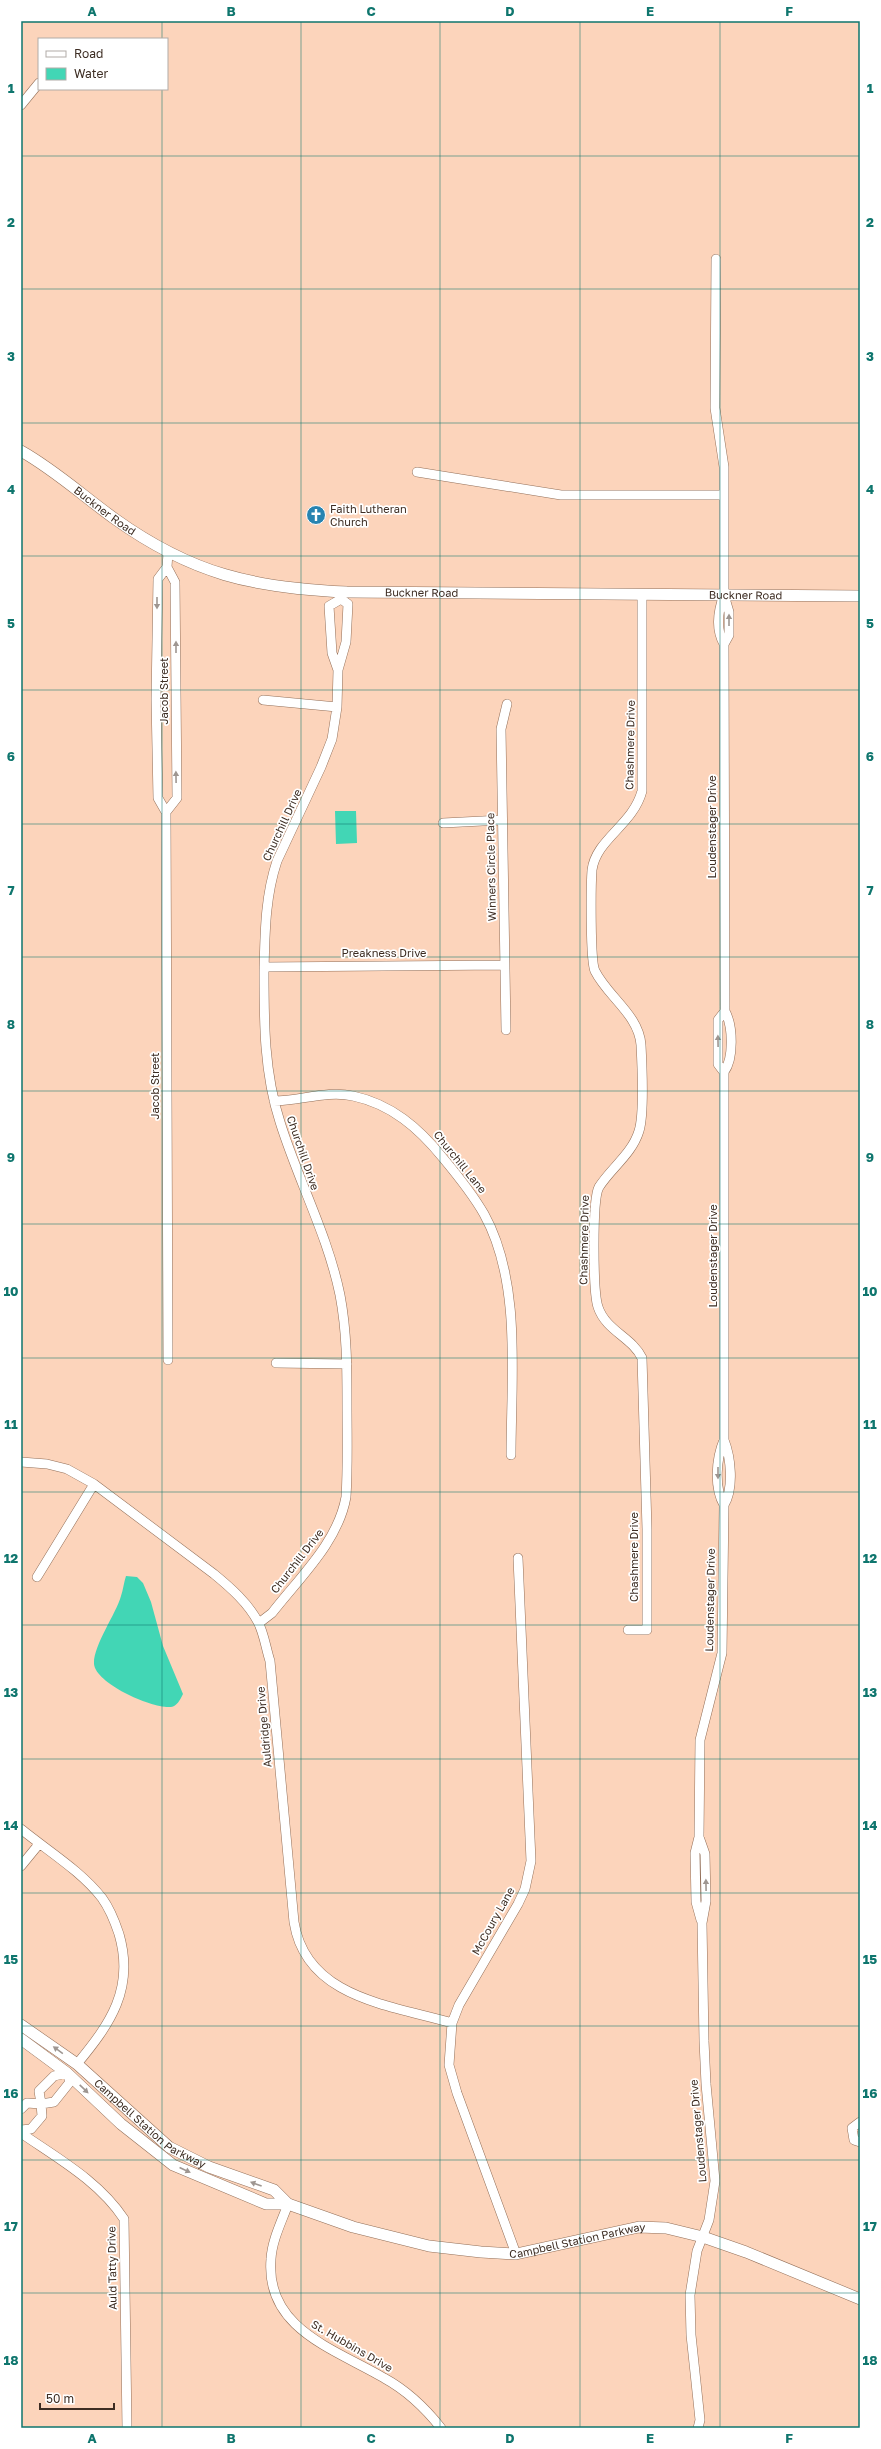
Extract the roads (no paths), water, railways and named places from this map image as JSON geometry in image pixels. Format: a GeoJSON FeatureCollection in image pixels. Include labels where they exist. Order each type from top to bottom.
{"type":"FeatureCollection","features":[{"type":"Feature","properties":{"kind":"street"},"geometry":{"type":"LineString","coordinates":[[21,105],[38,84]]}},
{"type":"Feature","properties":{"kind":"street","name":"Loudenstager Drive"},"geometry":{"type":"LineString","coordinates":[[698,2428],[700,2420],[691,2335],[690,2294],[698,2252],[709,2220],[715,2180],[706,2084],[702,1923],[706,1901],[706,1854],[700,1837],[700,1740],[722,1653],[724,1505],[729,1496],[728,1452],[724,1440],[724,1072],[718,1064],[718,1020],[725,1011],[724,644],[719,635],[719,610],[724,595],[724,467],[715,408],[716,259]]}},
{"type":"Feature","properties":{"kind":"street","name":"Buckner Road"},"geometry":{"type":"LineString","coordinates":[[21,452],[46,466],[114,518],[168,553],[208,570],[236,579],[341,595],[860,596]]}},
{"type":"Feature","properties":{"kind":"street"},"geometry":{"type":"LineString","coordinates":[[417,472],[561,495],[724,495]]}},
{"type":"Feature","properties":{"kind":"street","name":"Jacob Street"},"geometry":{"type":"LineString","coordinates":[[166,812],[177,798],[175,582],[167,567],[168,553]]}},
{"type":"Feature","properties":{"kind":"street","name":"Jacob Street"},"geometry":{"type":"LineString","coordinates":[[167,567],[158,579],[156,698],[158,798],[166,812],[168,1360]]}},
{"type":"Feature","properties":{"kind":"street","name":"Churchill Drive"},"geometry":{"type":"LineString","coordinates":[[259,1623],[272,1613],[333,1536],[342,1516],[348,1474],[347,1364],[345,1327],[332,1265],[282,1129],[274,1101],[267,1065],[264,1020],[265,912],[272,877],[277,861],[330,746],[337,707],[338,670],[346,642],[348,604],[341,595],[329,606],[332,653],[338,670]]}},
{"type":"Feature","properties":{"kind":"street","name":"Chashmere Drive"},"geometry":{"type":"LineString","coordinates":[[628,1630],[647,1630],[642,1358],[638,1349],[609,1326],[602,1317],[597,1305],[595,1276],[595,1200],[599,1187],[627,1153],[639,1130],[641,1045],[633,1022],[594,970],[592,869],[602,847],[631,817],[642,792],[642,595]]}},
{"type":"Feature","properties":{"kind":"street"},"geometry":{"type":"LineString","coordinates":[[263,700],[337,707]]}},
{"type":"Feature","properties":{"kind":"street","name":"Winners Circle Place"},"geometry":{"type":"LineString","coordinates":[[506,1030],[501,729],[507,704]]}},
{"type":"Feature","properties":{"kind":"street"},"geometry":{"type":"LineString","coordinates":[[443,823],[502,820]]}},
{"type":"Feature","properties":{"kind":"street","name":"Preakness Drive"},"geometry":{"type":"LineString","coordinates":[[264,967],[504,965]]}},
{"type":"Feature","properties":{"kind":"street","name":"Churchill Lane"},"geometry":{"type":"LineString","coordinates":[[274,1101],[294,1101],[320,1095],[351,1095],[376,1102],[395,1111],[416,1129],[436,1149],[470,1191],[485,1216],[506,1273],[510,1327],[511,1455]]}},
{"type":"Feature","properties":{"kind":"street"},"geometry":{"type":"LineString","coordinates":[[276,1363],[347,1364]]}},
{"type":"Feature","properties":{"kind":"street","name":"Auldridge Drive"},"geometry":{"type":"LineString","coordinates":[[21,1462],[47,1464],[67,1469],[94,1484],[231,1588],[259,1623],[270,1661],[297,1940],[304,1955],[333,1985],[360,1997],[452,2023]]}},
{"type":"Feature","properties":{"kind":"street"},"geometry":{"type":"LineString","coordinates":[[37,1576],[94,1484]]}},
{"type":"Feature","properties":{"kind":"street","name":"McCoury Lane"},"geometry":{"type":"LineString","coordinates":[[516,2254],[456,2093],[449,2065],[452,2023],[459,2005],[518,1904],[525,1889],[531,1861],[518,1558]]}},
{"type":"Feature","properties":{"kind":"street"},"geometry":{"type":"LineString","coordinates":[[21,1829],[88,1883],[103,1899],[114,1920],[122,1946],[123,1985],[118,2004],[102,2033],[77,2064],[67,2073],[54,2076],[39,2091],[42,2116],[31,2129],[21,2131]]}},
{"type":"Feature","properties":{"kind":"street"},"geometry":{"type":"LineString","coordinates":[[21,1866],[39,1844]]}},
{"type":"Feature","properties":{"kind":"street","name":"Campbell Station Parkway"},"geometry":{"type":"LineString","coordinates":[[21,2025],[77,2064],[169,2147],[209,2167],[274,2190],[288,2204]]}},
{"type":"Feature","properties":{"kind":"street","name":"Campbell Station Parkway"},"geometry":{"type":"LineString","coordinates":[[21,2039],[67,2073],[121,2124],[173,2165],[266,2204],[288,2204],[353,2227],[429,2246],[516,2254],[639,2227],[666,2228],[703,2237],[746,2252],[860,2299]]}},
{"type":"Feature","properties":{"kind":"street"},"geometry":{"type":"LineString","coordinates":[[21,2109],[27,2103],[41,2104],[54,2102],[70,2082],[67,2073]]}},
{"type":"Feature","properties":{"kind":"street"},"geometry":{"type":"LineString","coordinates":[[860,2122],[852,2128],[854,2140],[860,2142]]}},
{"type":"Feature","properties":{"kind":"street","name":"Auld Tatty Drive"},"geometry":{"type":"LineString","coordinates":[[21,2131],[75,2170],[113,2202],[124,2219],[127,2428]]}},
{"type":"Feature","properties":{"kind":"street","name":"St. Hubbins Drive"},"geometry":{"type":"LineString","coordinates":[[288,2204],[278,2231],[271,2257],[270,2270],[273,2285],[280,2304],[290,2320],[300,2330],[334,2351],[386,2378],[426,2410],[441,2428]]}},
{"type":"Feature","properties":{"kind":"water"},"geometry":{"type":"Polygon","coordinates":[[[335,811],[356,811],[357,843],[336,844],[335,811]]]}},
{"type":"Feature","properties":{"kind":"water"},"geometry":{"type":"Polygon","coordinates":[[[126,1576],[137,1577],[143,1583],[151,1602],[163,1646],[183,1694],[178,1702],[171,1707],[163,1707],[152,1704],[126,1694],[104,1679],[97,1672],[94,1664],[97,1648],[122,1594],[126,1576]]]}},
{"type":"Feature","properties":{"kind":"place","name":"Faith Lutheran Church"},"geometry":{"type":"Point","coordinates":[316,515]}}]}
